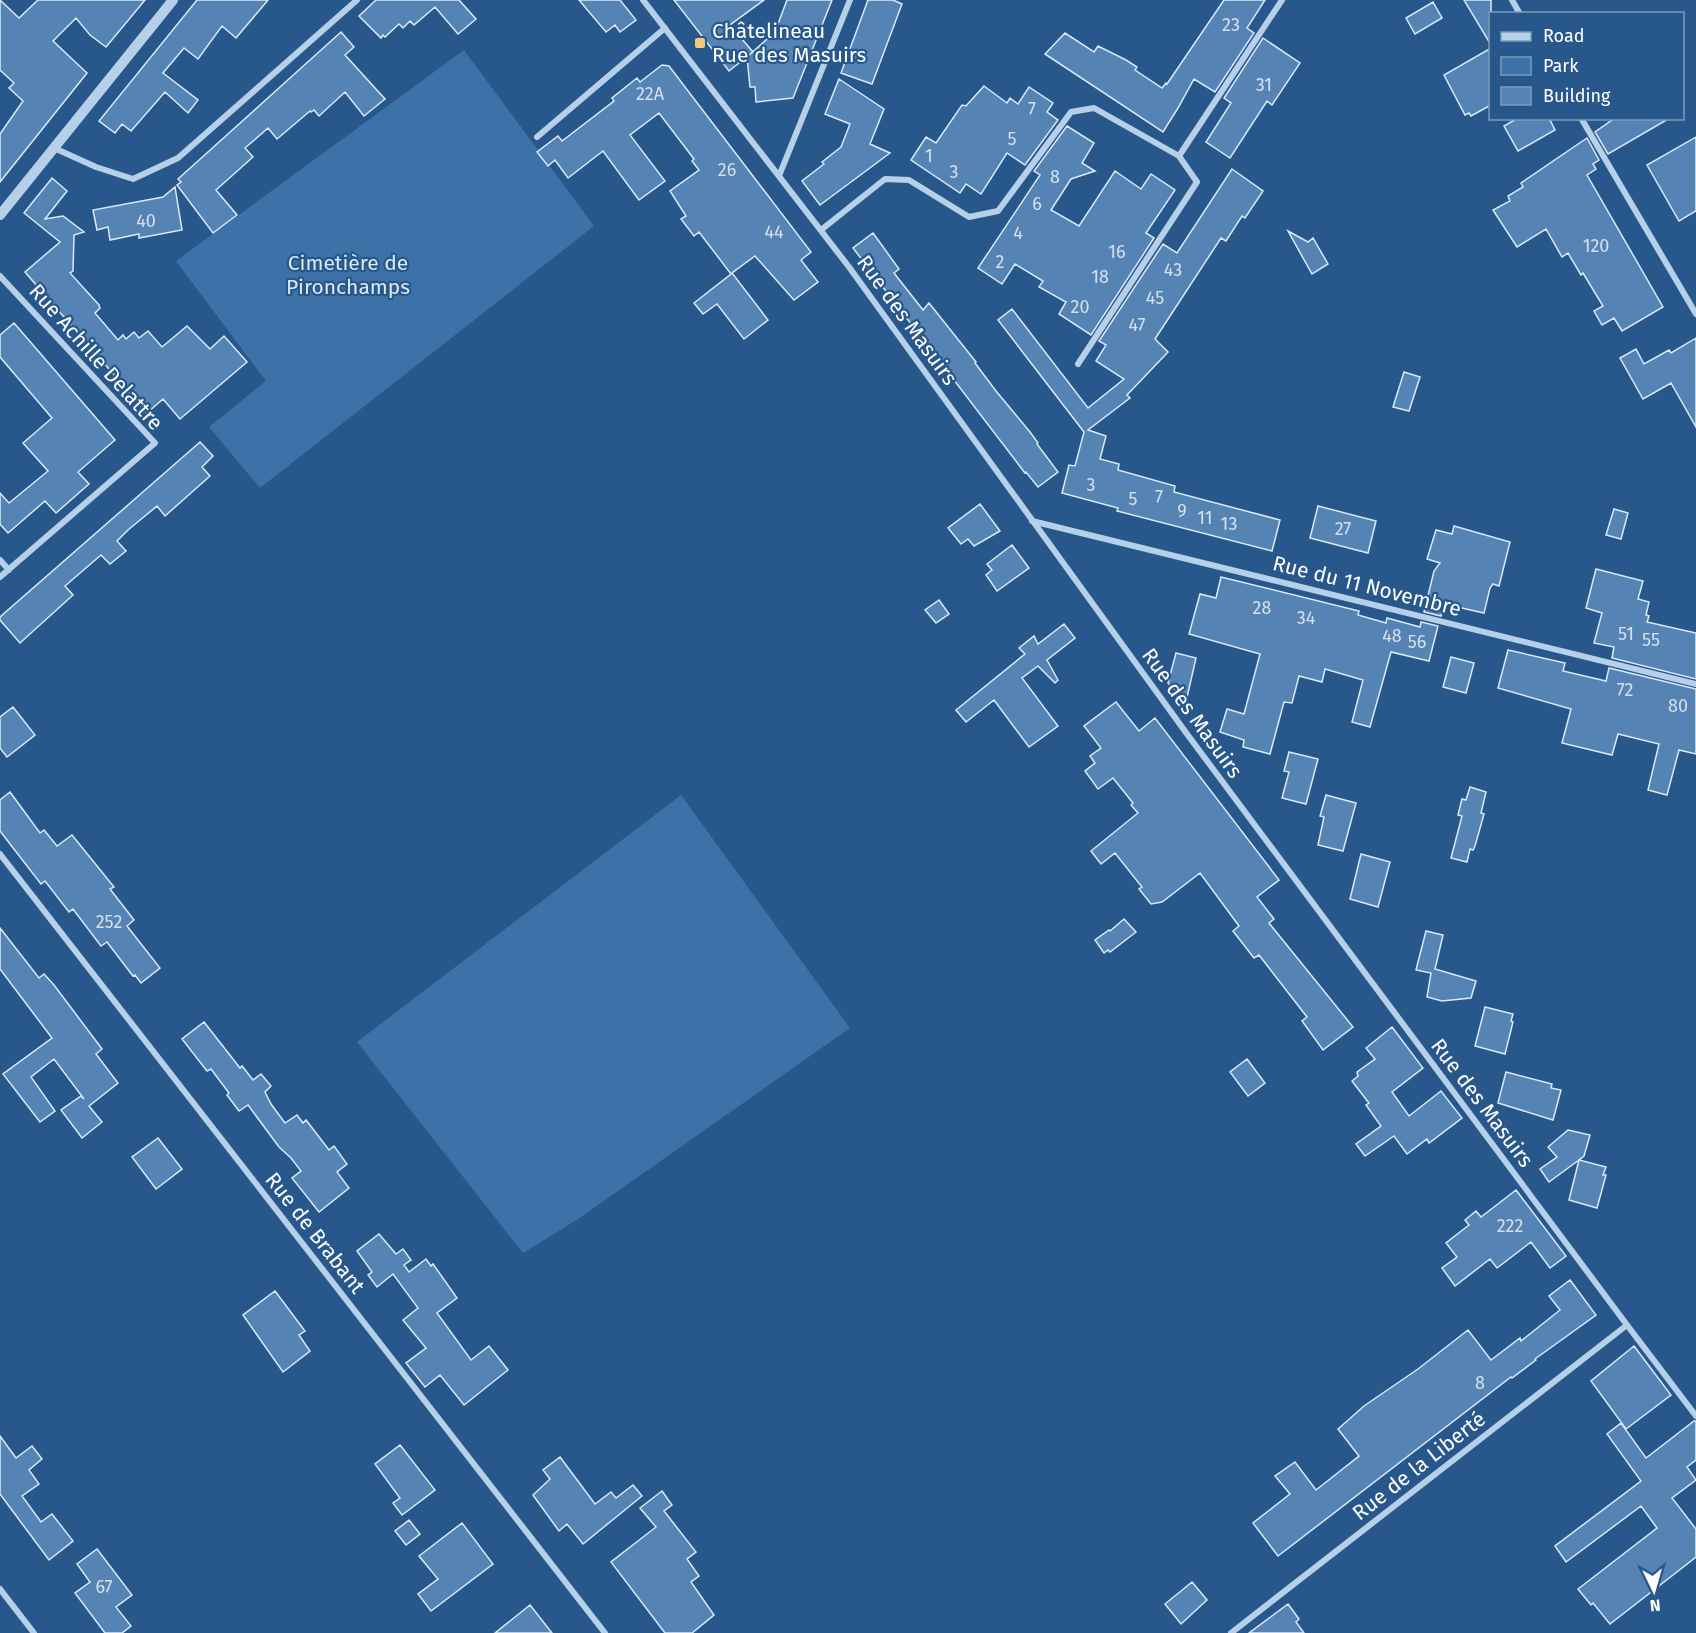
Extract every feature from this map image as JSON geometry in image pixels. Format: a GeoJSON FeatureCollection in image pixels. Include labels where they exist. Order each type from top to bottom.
{"type":"FeatureCollection","features":[{"type":"Feature","properties":{"kind":"street"},"geometry":{"type":"LineString","coordinates":[[0,215],[172,0]]}},
{"type":"Feature","properties":{"kind":"street"},"geometry":{"type":"LineString","coordinates":[[53,148],[96,167],[133,179],[178,158],[357,0]]}},
{"type":"Feature","properties":{"kind":"street","name":"Rue des Masuirs"},"geometry":{"type":"LineString","coordinates":[[643,0],[821,230],[1194,744],[1696,1416]]}},
{"type":"Feature","properties":{"kind":"street"},"geometry":{"type":"LineString","coordinates":[[779,176],[849,0]]}},
{"type":"Feature","properties":{"kind":"street"},"geometry":{"type":"LineString","coordinates":[[1179,156],[1282,0]]}},
{"type":"Feature","properties":{"kind":"street"},"geometry":{"type":"LineString","coordinates":[[537,136],[665,28]]}},
{"type":"Feature","properties":{"kind":"street"},"geometry":{"type":"LineString","coordinates":[[821,230],[885,179],[909,180],[969,217],[998,211],[1071,112],[1094,108],[1179,156],[1197,182],[1078,364]]}},
{"type":"Feature","properties":{"kind":"street"},"geometry":{"type":"LineString","coordinates":[[1582,120],[1696,314]]}},
{"type":"Feature","properties":{"kind":"street","name":"Rue Achille Delattre"},"geometry":{"type":"LineString","coordinates":[[0,276],[155,443],[0,577]]}},
{"type":"Feature","properties":{"kind":"street","name":"Rue du 11 Novembre"},"geometry":{"type":"LineString","coordinates":[[1031,520],[1696,684]]}},
{"type":"Feature","properties":{"kind":"street"},"geometry":{"type":"LineString","coordinates":[[0,560],[9,570]]}},
{"type":"Feature","properties":{"kind":"street","name":"Rue de Brabant"},"geometry":{"type":"LineString","coordinates":[[0,854],[605,1633]]}},
{"type":"Feature","properties":{"kind":"street","name":"Rue de la Liberté"},"geometry":{"type":"LineString","coordinates":[[1231,1633],[1627,1325]]}},
{"type":"Feature","properties":{"kind":"street"},"geometry":{"type":"LineString","coordinates":[[0,1589],[34,1633]]}},
{"type":"Feature","properties":{"kind":"green space","name":"Cimetière de Pironchamps"},"geometry":{"type":"Polygon","coordinates":[[[464,50],[594,226],[260,488],[209,427],[266,381],[176,261],[464,50]]]}},
{"type":"Feature","properties":{"kind":"green space"},"geometry":{"type":"Polygon","coordinates":[[[681,795],[850,1028],[578,1219],[523,1253],[357,1042],[681,795]]]}},
{"type":"Feature","properties":{"kind":"building"},"geometry":{"type":"Polygon","coordinates":[[[0,0],[19,18],[38,0],[145,0],[106,47],[90,35],[76,18],[53,41],[87,73],[0,182],[0,134],[23,101],[9,88],[14,83],[0,70],[0,0]]]}},
{"type":"Feature","properties":{"kind":"building"},"geometry":{"type":"Polygon","coordinates":[[[197,0],[268,0],[236,38],[222,26],[198,59],[184,48],[163,73],[198,100],[188,113],[165,92],[131,131],[122,124],[115,133],[99,121],[197,0]]]}},
{"type":"Feature","properties":{"kind":"building"},"geometry":{"type":"Polygon","coordinates":[[[376,0],[459,0],[476,19],[458,34],[435,7],[414,25],[410,21],[403,28],[399,24],[381,38],[359,16],[376,0]]]}},
{"type":"Feature","properties":{"kind":"building"},"geometry":{"type":"Polygon","coordinates":[[[579,0],[620,0],[636,20],[620,32],[615,25],[606,32],[579,0]]]}},
{"type":"Feature","properties":{"kind":"building"},"geometry":{"type":"Polygon","coordinates":[[[674,0],[764,0],[730,25],[753,52],[729,71],[674,0]]]}},
{"type":"Feature","properties":{"kind":"building"},"geometry":{"type":"Polygon","coordinates":[[[787,0],[832,0],[793,98],[756,102],[755,87],[750,87],[747,57],[775,32],[787,0]]]}},
{"type":"Feature","properties":{"kind":"building"},"geometry":{"type":"Polygon","coordinates":[[[868,0],[893,0],[902,4],[872,84],[841,73],[868,0]]]}},
{"type":"Feature","properties":{"kind":"building"},"geometry":{"type":"Polygon","coordinates":[[[1224,0],[1265,0],[1247,28],[1254,33],[1215,92],[1194,79],[1163,132],[1045,54],[1065,33],[1094,52],[1098,46],[1126,60],[1137,67],[1135,70],[1162,88],[1224,0]]]}},
{"type":"Feature","properties":{"kind":"building"},"geometry":{"type":"Polygon","coordinates":[[[1464,0],[1491,0],[1489,42],[1464,0]]]}},
{"type":"Feature","properties":{"kind":"building"},"geometry":{"type":"Polygon","coordinates":[[[1433,2],[1442,18],[1415,34],[1406,18],[1433,2]]]}},
{"type":"Feature","properties":{"kind":"building"},"geometry":{"type":"Polygon","coordinates":[[[341,32],[354,47],[345,55],[385,99],[364,116],[345,92],[319,116],[314,110],[310,111],[277,139],[268,128],[245,148],[253,157],[216,190],[237,215],[213,233],[177,185],[181,182],[178,179],[341,32]]]}},
{"type":"Feature","properties":{"kind":"building"},"geometry":{"type":"Polygon","coordinates":[[[1263,38],[1300,63],[1272,105],[1267,101],[1230,158],[1206,142],[1231,103],[1224,98],[1263,38]]]}},
{"type":"Feature","properties":{"kind":"building"},"geometry":{"type":"Polygon","coordinates":[[[1489,49],[1489,106],[1471,116],[1469,113],[1465,115],[1444,75],[1489,49]]]}},
{"type":"Feature","properties":{"kind":"building"},"geometry":{"type":"Polygon","coordinates":[[[662,65],[669,66],[811,252],[801,260],[818,282],[794,300],[755,256],[732,273],[768,320],[744,339],[717,304],[703,314],[694,303],[731,274],[699,232],[694,236],[681,219],[686,216],[670,191],[699,170],[692,161],[694,159],[659,113],[630,135],[665,181],[639,200],[603,151],[568,178],[555,160],[548,166],[537,152],[558,136],[562,141],[614,101],[612,98],[637,78],[640,82],[662,65]]]}},
{"type":"Feature","properties":{"kind":"building"},"geometry":{"type":"Polygon","coordinates":[[[839,79],[884,109],[870,144],[890,153],[820,205],[802,181],[841,147],[850,124],[825,114],[839,79]]]}},
{"type":"Feature","properties":{"kind":"building"},"geometry":{"type":"Polygon","coordinates":[[[984,86],[1007,103],[1010,98],[1018,104],[1029,87],[1053,103],[1047,112],[1058,120],[1025,165],[1007,153],[981,194],[966,184],[960,193],[911,160],[926,137],[936,143],[962,105],[966,106],[984,86]]]}},
{"type":"Feature","properties":{"kind":"building"},"geometry":{"type":"Polygon","coordinates":[[[1514,120],[1550,120],[1555,130],[1518,151],[1504,126],[1514,120]]]}},
{"type":"Feature","properties":{"kind":"building"},"geometry":{"type":"Polygon","coordinates":[[[1612,120],[1667,120],[1608,154],[1595,132],[1612,120]]]}},
{"type":"Feature","properties":{"kind":"building"},"geometry":{"type":"Polygon","coordinates":[[[1067,126],[1094,143],[1082,163],[1095,171],[1071,179],[1051,210],[1079,226],[1115,171],[1141,189],[1151,174],[1175,190],[1146,233],[1154,238],[1091,335],[1059,314],[1066,302],[1039,287],[1043,281],[1015,264],[1002,284],[978,268],[1040,175],[1034,171],[1067,126]]]}},
{"type":"Feature","properties":{"kind":"building"},"geometry":{"type":"Polygon","coordinates":[[[1696,137],[1696,211],[1679,221],[1647,165],[1696,137]]]}},
{"type":"Feature","properties":{"kind":"building"},"geometry":{"type":"Polygon","coordinates":[[[1587,138],[1599,160],[1593,164],[1596,169],[1587,175],[1663,307],[1622,331],[1614,318],[1602,325],[1594,311],[1603,306],[1568,253],[1562,257],[1546,229],[1517,247],[1493,210],[1510,201],[1508,196],[1523,187],[1521,183],[1587,138]]]}},
{"type":"Feature","properties":{"kind":"building"},"geometry":{"type":"Polygon","coordinates":[[[1232,169],[1263,191],[1245,218],[1242,216],[1226,241],[1221,238],[1155,339],[1168,352],[1127,395],[1130,398],[1088,430],[1106,436],[1100,459],[1119,464],[1118,470],[1175,486],[1174,492],[1280,520],[1272,551],[1117,511],[1118,508],[1062,493],[1069,465],[1075,466],[1084,432],[998,320],[1012,309],[1088,408],[1124,379],[1096,361],[1106,345],[1099,341],[1163,244],[1177,253],[1232,169]]]}},
{"type":"Feature","properties":{"kind":"building"},"geometry":{"type":"Polygon","coordinates":[[[52,178],[67,191],[45,219],[63,216],[84,232],[74,235],[73,271],[70,273],[99,305],[100,308],[95,313],[118,340],[123,335],[126,339],[134,332],[139,338],[148,331],[162,347],[187,326],[210,349],[224,336],[247,362],[180,419],[163,399],[147,413],[25,272],[60,242],[24,213],[52,178]]]}},
{"type":"Feature","properties":{"kind":"building"},"geometry":{"type":"Polygon","coordinates":[[[175,187],[182,230],[139,238],[139,234],[110,240],[108,227],[97,230],[93,210],[163,197],[175,187]]]}},
{"type":"Feature","properties":{"kind":"building"},"geometry":{"type":"Polygon","coordinates":[[[1288,231],[1308,242],[1313,238],[1328,264],[1312,274],[1288,231]]]}},
{"type":"Feature","properties":{"kind":"building"},"geometry":{"type":"Polygon","coordinates":[[[873,233],[899,269],[894,273],[923,310],[929,303],[1030,432],[1058,472],[1038,487],[853,248],[873,233]]]}},
{"type":"Feature","properties":{"kind":"building"},"geometry":{"type":"Polygon","coordinates":[[[14,323],[115,440],[78,472],[89,484],[56,513],[45,501],[8,533],[0,524],[0,493],[9,503],[48,471],[23,443],[52,418],[0,357],[0,335],[14,323]]]}},
{"type":"Feature","properties":{"kind":"building"},"geometry":{"type":"Polygon","coordinates":[[[1696,338],[1696,427],[1671,383],[1643,399],[1620,358],[1636,349],[1644,364],[1669,350],[1671,353],[1696,338]]]}},
{"type":"Feature","properties":{"kind":"building"},"geometry":{"type":"Polygon","coordinates":[[[1404,372],[1420,377],[1409,411],[1393,407],[1404,372]]]}},
{"type":"Feature","properties":{"kind":"building"},"geometry":{"type":"Polygon","coordinates":[[[200,442],[213,456],[202,467],[210,476],[165,516],[157,506],[128,530],[117,541],[126,551],[110,564],[101,555],[65,586],[73,595],[20,643],[0,620],[0,617],[200,442]]]}},
{"type":"Feature","properties":{"kind":"building"},"geometry":{"type":"Polygon","coordinates":[[[980,504],[1000,531],[974,546],[968,539],[961,544],[948,528],[980,504]]]}},
{"type":"Feature","properties":{"kind":"building"},"geometry":{"type":"Polygon","coordinates":[[[1318,506],[1376,521],[1368,553],[1310,538],[1318,506]]]}},
{"type":"Feature","properties":{"kind":"building"},"geometry":{"type":"Polygon","coordinates":[[[1614,509],[1628,513],[1621,539],[1606,535],[1614,509]]]}},
{"type":"Feature","properties":{"kind":"building"},"geometry":{"type":"Polygon","coordinates":[[[1454,526],[1510,542],[1499,586],[1493,584],[1490,588],[1484,613],[1444,604],[1441,616],[1424,612],[1434,571],[1440,563],[1427,559],[1436,530],[1452,534],[1454,526]]]}},
{"type":"Feature","properties":{"kind":"building"},"geometry":{"type":"Polygon","coordinates":[[[1012,545],[1029,568],[997,591],[986,575],[992,570],[987,564],[1012,545]]]}},
{"type":"Feature","properties":{"kind":"building"},"geometry":{"type":"Polygon","coordinates":[[[1596,569],[1643,581],[1638,599],[1649,602],[1647,622],[1696,633],[1696,679],[1612,658],[1614,647],[1594,643],[1602,613],[1586,608],[1596,569]]]}},
{"type":"Feature","properties":{"kind":"building"},"geometry":{"type":"Polygon","coordinates":[[[1221,577],[1359,611],[1358,615],[1386,623],[1387,618],[1420,627],[1421,622],[1438,626],[1429,661],[1391,652],[1370,727],[1352,722],[1363,680],[1325,669],[1322,682],[1299,676],[1292,703],[1284,702],[1270,754],[1243,747],[1244,740],[1220,732],[1227,709],[1244,714],[1260,654],[1189,634],[1200,594],[1216,598],[1221,577]]]}},
{"type":"Feature","properties":{"kind":"building"},"geometry":{"type":"Polygon","coordinates":[[[939,600],[949,614],[936,623],[925,610],[939,600]]]}},
{"type":"Feature","properties":{"kind":"building"},"geometry":{"type":"Polygon","coordinates":[[[1064,624],[1075,638],[1047,660],[1058,680],[1055,683],[1038,666],[1022,678],[1058,726],[1029,747],[994,700],[966,722],[956,710],[1025,654],[1019,648],[1034,636],[1038,644],[1064,624]]]}},
{"type":"Feature","properties":{"kind":"building"},"geometry":{"type":"Polygon","coordinates":[[[1508,650],[1565,663],[1563,671],[1606,681],[1609,668],[1696,689],[1696,754],[1679,750],[1667,795],[1648,790],[1659,744],[1618,734],[1612,755],[1562,743],[1571,709],[1498,688],[1508,650]]]}},
{"type":"Feature","properties":{"kind":"building"},"geometry":{"type":"Polygon","coordinates":[[[1176,653],[1196,658],[1186,702],[1168,683],[1176,653]]]}},
{"type":"Feature","properties":{"kind":"building"},"geometry":{"type":"Polygon","coordinates":[[[1451,657],[1474,663],[1466,693],[1443,687],[1451,657]]]}},
{"type":"Feature","properties":{"kind":"building"},"geometry":{"type":"Polygon","coordinates":[[[1116,702],[1139,731],[1155,718],[1279,880],[1257,897],[1274,919],[1269,923],[1353,1027],[1323,1050],[1302,1021],[1307,1017],[1259,955],[1254,958],[1233,931],[1239,926],[1200,873],[1162,902],[1151,904],[1139,889],[1142,887],[1115,853],[1101,864],[1091,851],[1138,813],[1113,778],[1098,789],[1085,771],[1095,763],[1090,756],[1101,748],[1084,726],[1116,702]]]}},
{"type":"Feature","properties":{"kind":"building"},"geometry":{"type":"Polygon","coordinates":[[[13,707],[35,735],[7,757],[0,748],[0,717],[13,707]]]}},
{"type":"Feature","properties":{"kind":"building"},"geometry":{"type":"Polygon","coordinates":[[[1289,752],[1318,759],[1306,804],[1282,798],[1289,772],[1284,771],[1289,752]]]}},
{"type":"Feature","properties":{"kind":"building"},"geometry":{"type":"Polygon","coordinates":[[[1470,787],[1486,792],[1481,813],[1484,814],[1475,846],[1473,850],[1470,849],[1467,862],[1451,858],[1462,816],[1458,815],[1462,799],[1466,800],[1470,787]]]}},
{"type":"Feature","properties":{"kind":"building"},"geometry":{"type":"Polygon","coordinates":[[[10,792],[40,833],[44,830],[57,846],[72,835],[114,887],[110,889],[134,920],[127,926],[160,968],[141,983],[107,942],[101,946],[73,909],[69,912],[45,881],[41,884],[0,831],[0,800],[10,792]]]}},
{"type":"Feature","properties":{"kind":"building"},"geometry":{"type":"Polygon","coordinates":[[[1326,795],[1356,803],[1343,851],[1318,845],[1324,817],[1320,816],[1326,795]]]}},
{"type":"Feature","properties":{"kind":"building"},"geometry":{"type":"Polygon","coordinates":[[[1361,854],[1390,862],[1378,907],[1350,899],[1361,854]]]}},
{"type":"Feature","properties":{"kind":"building"},"geometry":{"type":"Polygon","coordinates":[[[1124,919],[1136,932],[1110,952],[1108,950],[1104,953],[1095,940],[1124,919]]]}},
{"type":"Feature","properties":{"kind":"building"},"geometry":{"type":"Polygon","coordinates":[[[0,928],[39,978],[44,974],[54,985],[102,1049],[96,1054],[118,1083],[89,1106],[102,1122],[82,1138],[61,1110],[81,1096],[84,1099],[54,1059],[31,1077],[55,1111],[40,1122],[3,1074],[52,1038],[0,969],[0,928]]]}},
{"type":"Feature","properties":{"kind":"building"},"geometry":{"type":"Polygon","coordinates":[[[1426,931],[1443,935],[1435,969],[1476,981],[1471,998],[1442,1001],[1427,997],[1431,973],[1416,970],[1426,931]]]}},
{"type":"Feature","properties":{"kind":"building"},"geometry":{"type":"Polygon","coordinates":[[[1485,1007],[1513,1014],[1505,1054],[1475,1046],[1485,1007]]]}},
{"type":"Feature","properties":{"kind":"building"},"geometry":{"type":"Polygon","coordinates":[[[204,1022],[240,1068],[242,1066],[253,1080],[261,1074],[271,1086],[265,1092],[285,1123],[297,1115],[303,1123],[306,1120],[329,1150],[334,1146],[347,1164],[337,1172],[349,1188],[319,1212],[292,1178],[301,1171],[291,1158],[279,1147],[248,1105],[239,1111],[211,1069],[207,1071],[182,1039],[204,1022]]]}},
{"type":"Feature","properties":{"kind":"building"},"geometry":{"type":"Polygon","coordinates":[[[1392,1027],[1423,1068],[1392,1092],[1409,1116],[1441,1091],[1462,1118],[1429,1143],[1427,1139],[1407,1154],[1394,1136],[1365,1156],[1356,1144],[1381,1126],[1366,1105],[1369,1103],[1352,1081],[1358,1076],[1357,1072],[1375,1059],[1366,1048],[1392,1027]]]}},
{"type":"Feature","properties":{"kind":"building"},"geometry":{"type":"Polygon","coordinates":[[[1247,1059],[1265,1083],[1248,1096],[1230,1072],[1247,1059]]]}},
{"type":"Feature","properties":{"kind":"building"},"geometry":{"type":"Polygon","coordinates":[[[1506,1072],[1552,1084],[1551,1088],[1561,1090],[1553,1120],[1498,1103],[1506,1072]]]}},
{"type":"Feature","properties":{"kind":"building"},"geometry":{"type":"Polygon","coordinates":[[[1568,1130],[1590,1135],[1584,1156],[1549,1182],[1540,1169],[1557,1157],[1548,1147],[1568,1130]]]}},
{"type":"Feature","properties":{"kind":"building"},"geometry":{"type":"Polygon","coordinates":[[[158,1138],[182,1169],[156,1189],[132,1157],[158,1138]]]}},
{"type":"Feature","properties":{"kind":"building"},"geometry":{"type":"Polygon","coordinates":[[[1579,1160],[1606,1167],[1597,1208],[1569,1200],[1579,1160]]]}},
{"type":"Feature","properties":{"kind":"building"},"geometry":{"type":"Polygon","coordinates":[[[1516,1190],[1566,1256],[1550,1268],[1531,1242],[1497,1268],[1490,1259],[1455,1286],[1442,1268],[1457,1257],[1446,1243],[1469,1225],[1465,1220],[1476,1211],[1481,1217],[1516,1190]]]}},
{"type":"Feature","properties":{"kind":"building"},"geometry":{"type":"Polygon","coordinates":[[[379,1234],[396,1254],[403,1249],[411,1260],[404,1265],[409,1272],[426,1259],[431,1266],[433,1264],[457,1298],[437,1313],[471,1360],[489,1346],[508,1370],[464,1405],[440,1375],[425,1387],[406,1363],[426,1348],[403,1320],[418,1308],[393,1274],[377,1287],[368,1275],[372,1272],[357,1251],[379,1234]]]}},
{"type":"Feature","properties":{"kind":"building"},"geometry":{"type":"Polygon","coordinates":[[[1570,1280],[1596,1315],[1511,1377],[1278,1556],[1253,1523],[1290,1494],[1275,1476],[1295,1462],[1316,1490],[1359,1456],[1338,1429],[1364,1406],[1418,1369],[1468,1330],[1491,1360],[1520,1338],[1521,1341],[1560,1310],[1549,1296],[1570,1280]]]}},
{"type":"Feature","properties":{"kind":"building"},"geometry":{"type":"Polygon","coordinates":[[[275,1291],[305,1331],[299,1335],[310,1351],[283,1372],[243,1315],[275,1291]]]}},
{"type":"Feature","properties":{"kind":"building"},"geometry":{"type":"Polygon","coordinates":[[[1634,1346],[1671,1395],[1626,1429],[1591,1381],[1634,1346]]]}},
{"type":"Feature","properties":{"kind":"building"},"geometry":{"type":"Polygon","coordinates":[[[1696,1421],[1696,1460],[1687,1467],[1696,1480],[1672,1498],[1696,1529],[1696,1557],[1610,1624],[1578,1589],[1657,1528],[1641,1506],[1566,1562],[1555,1546],[1641,1481],[1607,1434],[1621,1423],[1646,1458],[1696,1421]]]}},
{"type":"Feature","properties":{"kind":"building"},"geometry":{"type":"Polygon","coordinates":[[[0,1436],[16,1458],[32,1446],[42,1459],[29,1470],[39,1484],[22,1496],[41,1522],[52,1514],[73,1541],[49,1560],[0,1494],[0,1436]]]}},
{"type":"Feature","properties":{"kind":"building"},"geometry":{"type":"Polygon","coordinates":[[[400,1445],[435,1490],[402,1515],[393,1503],[400,1498],[375,1464],[400,1445]]]}},
{"type":"Feature","properties":{"kind":"building"},"geometry":{"type":"Polygon","coordinates":[[[560,1457],[595,1504],[611,1492],[616,1498],[633,1485],[642,1496],[583,1544],[567,1524],[559,1531],[533,1495],[550,1479],[543,1470],[560,1457]]]}},
{"type":"Feature","properties":{"kind":"building"},"geometry":{"type":"Polygon","coordinates":[[[662,1491],[672,1505],[664,1511],[696,1552],[687,1559],[699,1576],[691,1582],[714,1615],[692,1633],[665,1633],[611,1562],[656,1527],[640,1508],[662,1491]]]}},
{"type":"Feature","properties":{"kind":"building"},"geometry":{"type":"Polygon","coordinates":[[[409,1520],[420,1534],[406,1545],[395,1531],[409,1520]]]}},
{"type":"Feature","properties":{"kind":"building"},"geometry":{"type":"Polygon","coordinates":[[[462,1523],[493,1564],[431,1611],[418,1594],[438,1579],[419,1556],[462,1523]]]}},
{"type":"Feature","properties":{"kind":"building"},"geometry":{"type":"Polygon","coordinates":[[[97,1549],[132,1595],[116,1607],[131,1626],[122,1633],[105,1633],[75,1593],[90,1582],[77,1564],[97,1549]]]}},
{"type":"Feature","properties":{"kind":"building"},"geometry":{"type":"Polygon","coordinates":[[[1192,1582],[1207,1600],[1181,1624],[1165,1604],[1192,1582]]]}},
{"type":"Feature","properties":{"kind":"building"},"geometry":{"type":"Polygon","coordinates":[[[1288,1604],[1299,1619],[1296,1622],[1304,1633],[1249,1633],[1288,1604]]]}},
{"type":"Feature","properties":{"kind":"building"},"geometry":{"type":"Polygon","coordinates":[[[530,1605],[552,1633],[495,1633],[530,1605]]]}},
{"type":"Feature","properties":{"kind":"place","name":"Châtelineau Rue des Masuirs"},"geometry":{"type":"Point","coordinates":[700,43]}}]}
